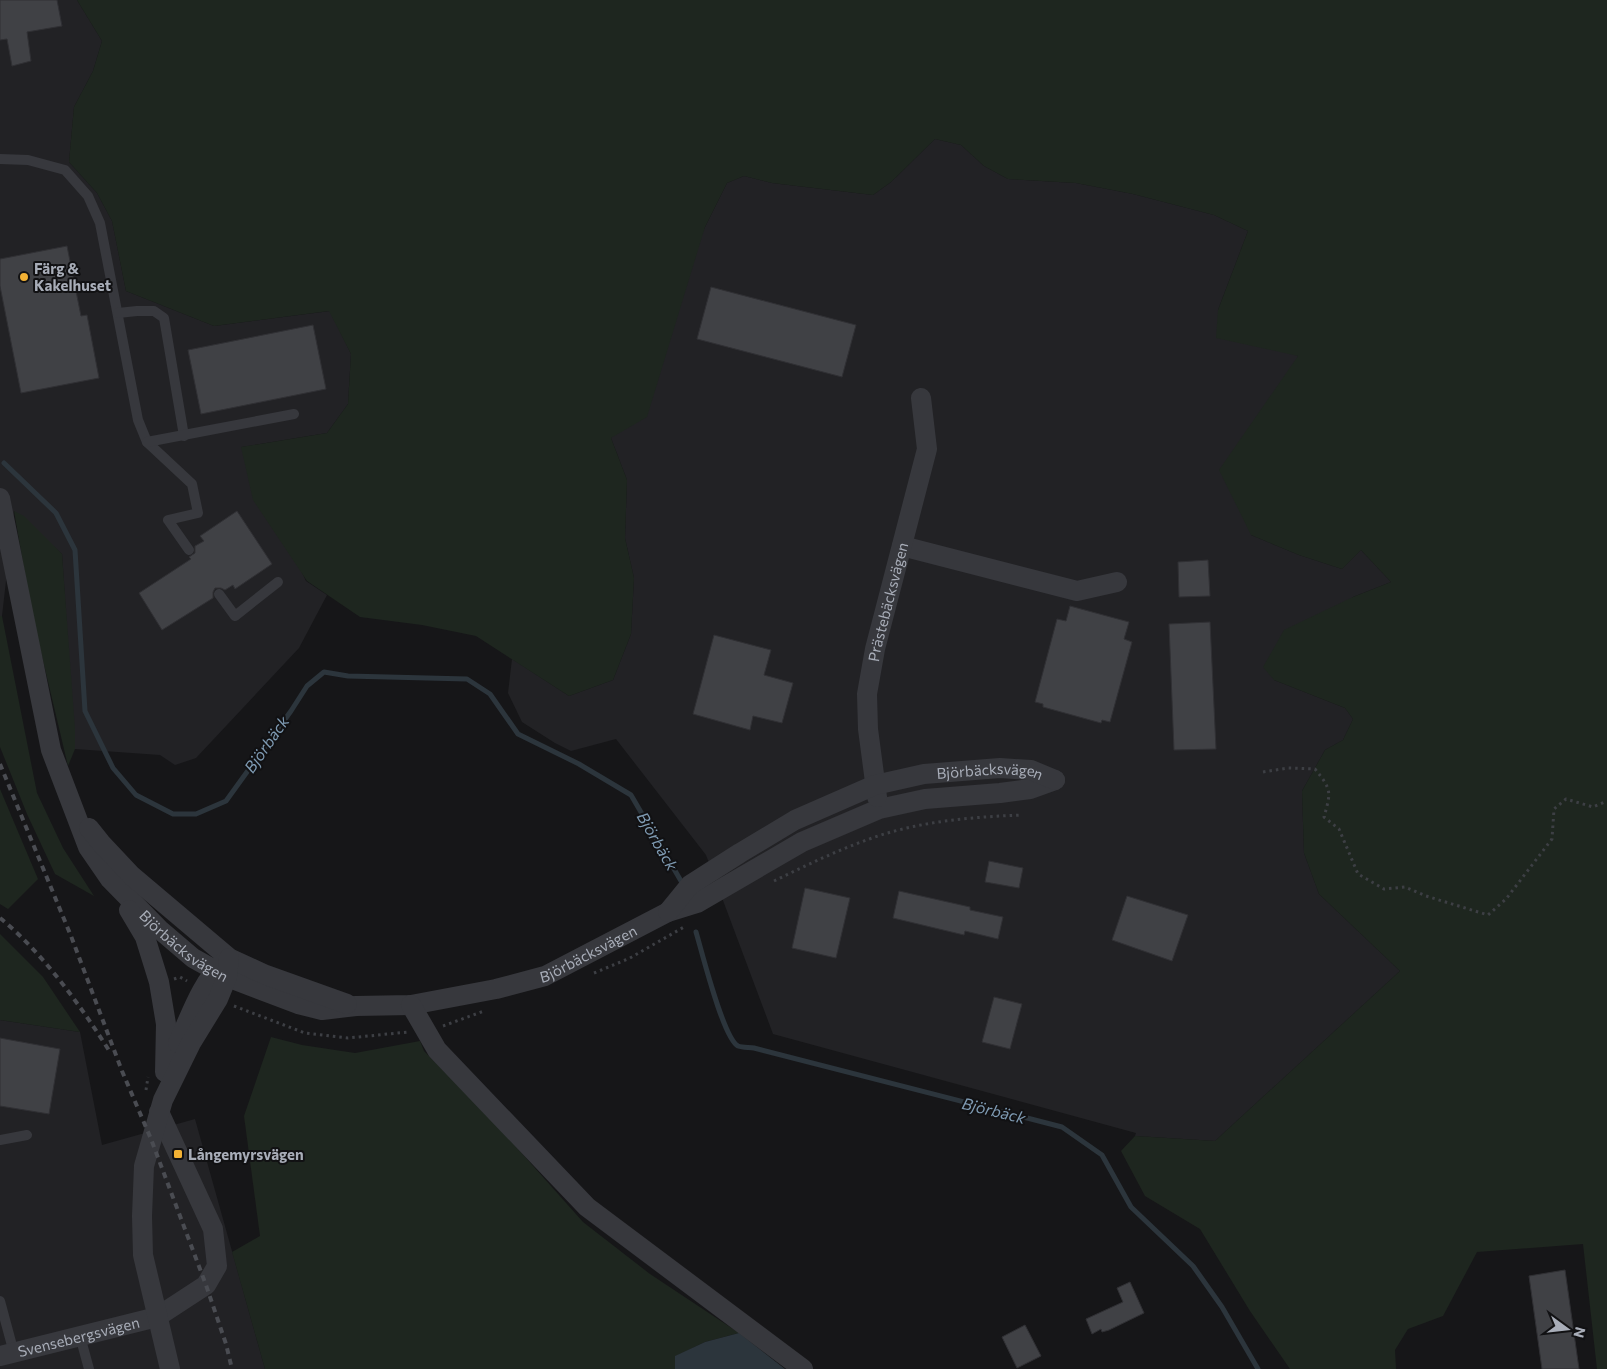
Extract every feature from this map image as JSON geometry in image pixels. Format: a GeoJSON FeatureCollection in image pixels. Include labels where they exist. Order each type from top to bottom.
{"type":"FeatureCollection","features":[{"type":"Feature","properties":{"kind":"street","name":"Prästebäcksvägen"},"geometry":{"type":"LineString","coordinates":[[879,809],[868,729],[867,694],[874,649],[927,449],[921,398]]}},
{"type":"Feature","properties":{"kind":"street","name":"Björbäcksvägen"},"geometry":{"type":"LineString","coordinates":[[0,498],[51,750],[88,847],[110,879],[159,930],[192,958],[223,969],[266,976],[356,1006],[411,1005],[496,989],[545,976],[668,912],[698,904],[802,842],[879,809],[925,799],[1000,793],[1030,788],[1055,780],[1031,770],[1000,768],[924,774],[875,785],[795,820],[740,853],[690,885],[668,912]]}},
{"type":"Feature","properties":{"kind":"street"},"geometry":{"type":"LineString","coordinates":[[902,546],[1077,591],[1116,582]]}},
{"type":"Feature","properties":{"kind":"street","name":"Björbäcksvägen"},"geometry":{"type":"LineString","coordinates":[[70,802],[101,843],[223,969]]}},
{"type":"Feature","properties":{"kind":"street"},"geometry":{"type":"LineString","coordinates":[[110,879],[145,937],[159,982],[166,1024],[165,1072],[161,1106],[144,1166],[142,1216],[143,1256],[170,1369]]}},
{"type":"Feature","properties":{"kind":"street"},"geometry":{"type":"LineString","coordinates":[[165,1072],[202,990],[223,969]]}},
{"type":"Feature","properties":{"kind":"street"},"geometry":{"type":"LineString","coordinates":[[161,1106],[191,1043],[218,999],[223,969]]}},
{"type":"Feature","properties":{"kind":"street"},"geometry":{"type":"LineString","coordinates":[[411,1005],[437,1050],[587,1207],[803,1369]]}},
{"type":"Feature","properties":{"kind":"street","name":"Svensebergsvägen"},"geometry":{"type":"LineString","coordinates":[[7,1355],[157,1317],[206,1285],[217,1266],[213,1229],[161,1106]]}},
{"type":"Feature","properties":{"kind":"lane"},"geometry":{"type":"LineString","coordinates":[[0,159],[28,160],[65,170],[88,196],[100,223],[138,420],[146,442],[192,484],[198,513],[168,520],[189,550]]}},
{"type":"Feature","properties":{"kind":"lane"},"geometry":{"type":"LineString","coordinates":[[118,313],[154,310],[164,318],[184,436]]}},
{"type":"Feature","properties":{"kind":"lane"},"geometry":{"type":"LineString","coordinates":[[146,442],[294,414]]}},
{"type":"Feature","properties":{"kind":"lane"},"geometry":{"type":"LineString","coordinates":[[220,594],[235,616],[278,582]]}},
{"type":"Feature","properties":{"kind":"lane"},"geometry":{"type":"LineString","coordinates":[[0,1140],[26,1135]]}},
{"type":"Feature","properties":{"kind":"lane"},"geometry":{"type":"LineString","coordinates":[[0,1301],[7,1355]]}},
{"type":"Feature","properties":{"kind":"lane"},"geometry":{"type":"LineString","coordinates":[[80,1336],[89,1369]]}},
{"type":"Feature","properties":{"kind":"path"},"geometry":{"type":"LineString","coordinates":[[1264,772],[1288,768],[1316,769],[1328,784],[1329,799],[1324,817],[1338,829],[1358,874],[1384,889],[1404,887],[1488,916],[1506,899],[1552,839],[1554,809],[1566,799],[1594,807],[1607,801]]}},
{"type":"Feature","properties":{"kind":"shaded area"},"geometry":{"type":"Polygon","coordinates":[[[0,0],[77,0],[102,41],[93,71],[74,107],[69,162],[97,193],[112,221],[126,291],[214,326],[330,311],[351,354],[348,404],[327,433],[242,447],[306,581],[327,595],[299,648],[196,758],[175,765],[160,755],[75,749],[62,554],[14,511],[2,616],[0,616],[0,0]]]}},
{"type":"Feature","properties":{"kind":"shaded area"},"geometry":{"type":"Polygon","coordinates":[[[77,0],[1607,0],[1607,1369],[1597,1369],[1583,1244],[1477,1252],[1443,1316],[1408,1329],[1395,1350],[1396,1369],[1290,1369],[1250,1311],[1200,1229],[1145,1196],[1121,1151],[1135,1136],[1215,1141],[1400,971],[1319,894],[1304,853],[1302,791],[1325,750],[1343,740],[1353,719],[1345,708],[1274,680],[1263,667],[1284,630],[1353,597],[1391,582],[1361,550],[1342,569],[1299,555],[1251,535],[1219,470],[1298,356],[1216,338],[1218,310],[1248,231],[1214,215],[1133,194],[1076,183],[1008,179],[984,166],[961,145],[935,139],[891,182],[873,195],[772,183],[744,176],[727,183],[705,227],[647,417],[611,438],[627,480],[625,538],[634,578],[631,634],[613,680],[569,696],[476,636],[422,625],[360,617],[307,581],[253,500],[241,447],[327,433],[348,404],[351,354],[329,311],[214,326],[126,291],[112,221],[97,193],[69,162],[74,107],[93,71],[102,41],[77,0]]]}},
{"type":"Feature","properties":{"kind":"shaded area"},"geometry":{"type":"Polygon","coordinates":[[[935,139],[961,145],[984,166],[1008,179],[1076,183],[1133,194],[1214,215],[1248,231],[1218,310],[1298,356],[1251,535],[1299,555],[1342,569],[1361,550],[1391,582],[1353,597],[1274,680],[1345,708],[1353,719],[1343,740],[1325,750],[1302,791],[1304,853],[1319,894],[1400,971],[1215,1141],[1135,1136],[1136,1133],[773,1034],[706,855],[616,739],[571,751],[522,722],[508,693],[512,659],[569,696],[613,680],[631,634],[634,578],[625,538],[627,480],[611,438],[705,227],[727,183],[744,176],[772,183],[873,195],[891,182],[935,139]]]}},
{"type":"Feature","properties":{"kind":"shaded area"},"geometry":{"type":"Polygon","coordinates":[[[14,511],[24,516],[62,554],[75,729],[75,749],[68,766],[32,614],[14,511]]]}},
{"type":"Feature","properties":{"kind":"shaded area"},"geometry":{"type":"Polygon","coordinates":[[[0,616],[2,616],[37,793],[63,848],[94,896],[55,874],[27,814],[0,747],[0,616]]]}},
{"type":"Feature","properties":{"kind":"shaded area"},"geometry":{"type":"Polygon","coordinates":[[[0,789],[38,879],[8,909],[0,904],[0,789]]]}},
{"type":"Feature","properties":{"kind":"shaded area"},"geometry":{"type":"Polygon","coordinates":[[[0,934],[43,977],[80,1032],[0,1020],[0,934]]]}},
{"type":"Feature","properties":{"kind":"shaded area"},"geometry":{"type":"Polygon","coordinates":[[[0,1020],[80,1032],[102,1145],[195,1119],[265,1369],[0,1369],[0,1020]]]}},
{"type":"Feature","properties":{"kind":"shaded area"},"geometry":{"type":"Polygon","coordinates":[[[271,1037],[302,1045],[355,1053],[420,1041],[424,1051],[494,1122],[583,1222],[650,1274],[739,1333],[705,1342],[676,1356],[675,1369],[265,1369],[232,1252],[260,1236],[244,1116],[271,1037]]]}},
{"type":"Feature","properties":{"kind":"shaded area"},"geometry":{"type":"Polygon","coordinates":[[[739,1333],[785,1369],[675,1369],[675,1356],[705,1342],[739,1333]]]}},
{"type":"Feature","properties":{"kind":"building"},"geometry":{"type":"Polygon","coordinates":[[[0,0],[57,0],[62,26],[27,32],[31,61],[12,66],[7,39],[0,40],[0,0]]]}},
{"type":"Feature","properties":{"kind":"building"},"geometry":{"type":"Polygon","coordinates":[[[67,246],[81,316],[87,315],[99,378],[21,393],[0,286],[0,259],[67,246]]]}},
{"type":"Feature","properties":{"kind":"building"},"geometry":{"type":"Polygon","coordinates":[[[711,287],[856,325],[842,377],[697,339],[711,287]]]}},
{"type":"Feature","properties":{"kind":"building"},"geometry":{"type":"Polygon","coordinates":[[[313,325],[326,389],[201,414],[188,350],[313,325]]]}},
{"type":"Feature","properties":{"kind":"building"},"geometry":{"type":"Polygon","coordinates":[[[237,511],[272,564],[235,589],[233,585],[225,590],[215,588],[213,598],[162,630],[139,593],[191,559],[189,557],[195,553],[195,546],[204,541],[200,536],[237,511]]]}},
{"type":"Feature","properties":{"kind":"building"},"geometry":{"type":"Polygon","coordinates":[[[1208,560],[1210,596],[1179,597],[1178,562],[1208,560]]]}},
{"type":"Feature","properties":{"kind":"building"},"geometry":{"type":"Polygon","coordinates":[[[1070,606],[1129,622],[1124,639],[1132,642],[1110,722],[1102,720],[1101,723],[1043,707],[1043,704],[1035,702],[1057,619],[1066,621],[1070,606]]]}},
{"type":"Feature","properties":{"kind":"building"},"geometry":{"type":"Polygon","coordinates":[[[1210,622],[1216,749],[1174,750],[1169,624],[1210,622]]]}},
{"type":"Feature","properties":{"kind":"building"},"geometry":{"type":"Polygon","coordinates":[[[714,635],[771,650],[764,675],[793,683],[782,723],[753,716],[750,730],[693,714],[714,635]]]}},
{"type":"Feature","properties":{"kind":"building"},"geometry":{"type":"Polygon","coordinates":[[[989,861],[1023,868],[1019,888],[985,882],[989,861]]]}},
{"type":"Feature","properties":{"kind":"building"},"geometry":{"type":"Polygon","coordinates":[[[805,888],[850,898],[836,958],[792,948],[805,888]]]}},
{"type":"Feature","properties":{"kind":"building"},"geometry":{"type":"Polygon","coordinates":[[[899,891],[970,907],[970,910],[1003,917],[998,939],[965,931],[964,935],[893,918],[899,891]]]}},
{"type":"Feature","properties":{"kind":"building"},"geometry":{"type":"Polygon","coordinates":[[[1127,896],[1188,915],[1172,961],[1112,940],[1127,896]]]}},
{"type":"Feature","properties":{"kind":"building"},"geometry":{"type":"Polygon","coordinates":[[[994,997],[1022,1004],[1010,1049],[982,1042],[994,997]]]}},
{"type":"Feature","properties":{"kind":"building"},"geometry":{"type":"Polygon","coordinates":[[[0,1038],[60,1049],[49,1114],[0,1106],[0,1038]]]}},
{"type":"Feature","properties":{"kind":"building"},"geometry":{"type":"Polygon","coordinates":[[[1565,1270],[1579,1369],[1542,1369],[1529,1276],[1565,1270]]]}},
{"type":"Feature","properties":{"kind":"building"},"geometry":{"type":"Polygon","coordinates":[[[1130,1282],[1144,1313],[1109,1330],[1102,1332],[1101,1329],[1092,1334],[1086,1319],[1123,1302],[1117,1288],[1130,1282]]]}},
{"type":"Feature","properties":{"kind":"building"},"geometry":{"type":"Polygon","coordinates":[[[1025,1325],[1041,1356],[1017,1368],[1002,1337],[1025,1325]]]}},
{"type":"Feature","properties":{"kind":"waterway","name":"Björbäck"},"geometry":{"type":"LineString","coordinates":[[4,463],[56,513],[75,550],[85,711],[113,768],[136,795],[173,814],[196,814],[226,801],[307,686],[324,672],[348,676],[467,679],[490,694],[518,734],[579,764],[631,795],[681,881]]}},
{"type":"Feature","properties":{"kind":"waterway","name":"Björbäck"},"geometry":{"type":"LineString","coordinates":[[696,932],[720,1012],[732,1040],[738,1046],[754,1048],[1062,1127],[1102,1155],[1131,1207],[1193,1266],[1222,1307],[1258,1369]]}},
{"type":"Feature","properties":{"kind":"railway"},"geometry":{"type":"LineString","coordinates":[[0,764],[71,936],[122,1071],[151,1139],[206,1285],[226,1344],[232,1369]]}},
{"type":"Feature","properties":{"kind":"railway"},"geometry":{"type":"LineString","coordinates":[[0,918],[46,963],[86,1016],[110,1052]]}},
{"type":"Feature","properties":{"kind":"place","name":"Färg & Kakelhuset"},"geometry":{"type":"Point","coordinates":[24,277]}},
{"type":"Feature","properties":{"kind":"place","name":"Långemyrsvägen"},"geometry":{"type":"Point","coordinates":[178,1154]}}]}
